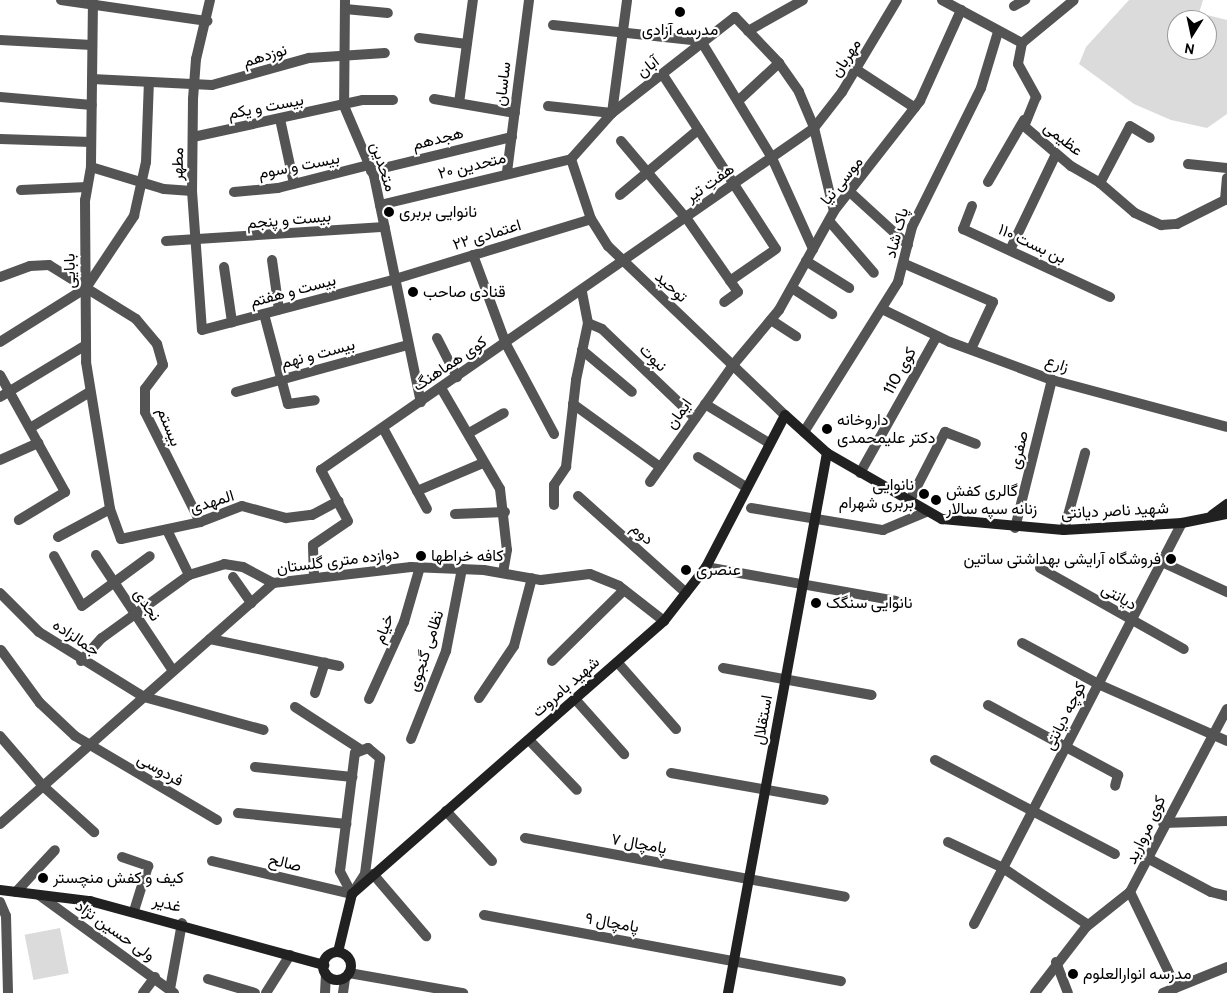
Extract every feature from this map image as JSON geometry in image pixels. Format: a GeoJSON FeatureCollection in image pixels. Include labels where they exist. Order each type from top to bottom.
{"type":"FeatureCollection","features":[{"type":"Feature","properties":{"kind":"main road","name":"شهید ناصر دیانتی"},"geometry":{"type":"LineString","coordinates":[[784,414],[827,453],[909,502],[926,512],[971,524],[1064,530],[1182,523],[1227,514]]}},
{"type":"Feature","properties":{"kind":"main road","name":"شهید بامروت"},"geometry":{"type":"LineString","coordinates":[[352,894],[664,621],[706,567],[784,414]]}},
{"type":"Feature","properties":{"kind":"main road","name":"استقلال"},"geometry":{"type":"LineString","coordinates":[[728,993],[827,453]]}},
{"type":"Feature","properties":{"kind":"main road","name":"شهید ناصر دیانتی"},"geometry":{"type":"LineString","coordinates":[[1209,518],[1227,504]]}},
{"type":"Feature","properties":{"kind":"main road","name":"غدیر"},"geometry":{"type":"LineString","coordinates":[[0,890],[134,911],[290,954],[325,970],[347,976]]}},
{"type":"Feature","properties":{"kind":"main road"},"geometry":{"type":"LineString","coordinates":[[338,952],[352,894]]}},
{"type":"Feature","properties":{"kind":"main road"},"geometry":{"type":"LineString","coordinates":[[325,970],[328,956],[338,952]]}},
{"type":"Feature","properties":{"kind":"main road"},"geometry":{"type":"LineString","coordinates":[[338,952],[350,960],[347,976]]}},
{"type":"Feature","properties":{"kind":"street"},"geometry":{"type":"LineString","coordinates":[[61,0],[93,2],[207,21]]}},
{"type":"Feature","properties":{"kind":"street","name":"مطهر"},"geometry":{"type":"LineString","coordinates":[[202,330],[192,191],[194,86],[210,0]]}},
{"type":"Feature","properties":{"kind":"street"},"geometry":{"type":"LineString","coordinates":[[458,103],[473,0]]}},
{"type":"Feature","properties":{"kind":"street","name":"ساسان"},"geometry":{"type":"LineString","coordinates":[[507,172],[529,0]]}},
{"type":"Feature","properties":{"kind":"street"},"geometry":{"type":"LineString","coordinates":[[548,106],[612,113],[627,0]]}},
{"type":"Feature","properties":{"kind":"street"},"geometry":{"type":"LineString","coordinates":[[803,0],[748,31],[779,63],[814,128],[834,211]]}},
{"type":"Feature","properties":{"kind":"street","name":"مهربان"},"geometry":{"type":"LineString","coordinates":[[814,128],[857,70],[897,0]]}},
{"type":"Feature","properties":{"kind":"street"},"geometry":{"type":"LineString","coordinates":[[942,0],[998,32],[1022,43],[1072,1]]}},
{"type":"Feature","properties":{"kind":"street"},"geometry":{"type":"LineString","coordinates":[[1014,6],[1025,0]]}},
{"type":"Feature","properties":{"kind":"street","name":"بابایی"},"geometry":{"type":"LineString","coordinates":[[93,2],[91,167],[88,187],[86,288],[88,393],[110,509],[121,539]]}},
{"type":"Feature","properties":{"kind":"street"},"geometry":{"type":"LineString","coordinates":[[345,4],[388,13]]}},
{"type":"Feature","properties":{"kind":"street","name":"متحدین"},"geometry":{"type":"LineString","coordinates":[[345,4],[344,106],[370,168],[380,205],[392,280],[421,402]]}},
{"type":"Feature","properties":{"kind":"street","name":"موسی نیا"},"geometry":{"type":"LineString","coordinates":[[733,365],[771,320],[792,288],[830,222],[834,211],[852,193],[915,108],[939,67],[961,10]]}},
{"type":"Feature","properties":{"kind":"street","name":"آبان"},"geometry":{"type":"LineString","coordinates":[[571,159],[612,113],[663,75],[701,41],[735,17],[748,31]]}},
{"type":"Feature","properties":{"kind":"street"},"geometry":{"type":"LineString","coordinates":[[554,25],[701,41],[772,158],[814,249]]}},
{"type":"Feature","properties":{"kind":"street","name":"پاک شاد"},"geometry":{"type":"LineString","coordinates":[[804,432],[884,310],[905,264],[908,245],[928,186],[981,88],[998,32]]}},
{"type":"Feature","properties":{"kind":"street"},"geometry":{"type":"LineString","coordinates":[[419,38],[467,44]]}},
{"type":"Feature","properties":{"kind":"street"},"geometry":{"type":"LineString","coordinates":[[0,40],[92,45]]}},
{"type":"Feature","properties":{"kind":"street","name":"عظیمی"},"geometry":{"type":"LineString","coordinates":[[1022,43],[1018,64],[1036,97],[1024,120],[1031,134],[1056,154],[1100,182],[1135,213],[1161,225],[1177,224],[1226,199]]}},
{"type":"Feature","properties":{"kind":"street","name":"نوزدهم"},"geometry":{"type":"LineString","coordinates":[[92,79],[194,86],[248,78],[309,58],[344,52],[385,53]]}},
{"type":"Feature","properties":{"kind":"street"},"geometry":{"type":"LineString","coordinates":[[738,101],[779,63]]}},
{"type":"Feature","properties":{"kind":"street"},"geometry":{"type":"LineString","coordinates":[[857,70],[915,108]]}},
{"type":"Feature","properties":{"kind":"street"},"geometry":{"type":"LineString","coordinates":[[663,75],[733,186],[776,249],[730,281]]}},
{"type":"Feature","properties":{"kind":"street"},"geometry":{"type":"LineString","coordinates":[[0,342],[86,288],[134,216],[143,184],[149,82]]}},
{"type":"Feature","properties":{"kind":"street"},"geometry":{"type":"LineString","coordinates":[[0,97],[92,105]]}},
{"type":"Feature","properties":{"kind":"street"},"geometry":{"type":"LineString","coordinates":[[434,99],[515,113]]}},
{"type":"Feature","properties":{"kind":"street","name":"بیست و یکم"},"geometry":{"type":"LineString","coordinates":[[193,137],[344,106],[363,100],[394,100]]}},
{"type":"Feature","properties":{"kind":"street"},"geometry":{"type":"LineString","coordinates":[[280,119],[294,184]]}},
{"type":"Feature","properties":{"kind":"street"},"geometry":{"type":"LineString","coordinates":[[988,182],[1024,120]]}},
{"type":"Feature","properties":{"kind":"street"},"geometry":{"type":"LineString","coordinates":[[1100,182],[1130,126],[1150,138]]}},
{"type":"Feature","properties":{"kind":"street","name":"هفتِ تیر"},"geometry":{"type":"LineString","coordinates":[[624,263],[814,128]]}},
{"type":"Feature","properties":{"kind":"street"},"geometry":{"type":"LineString","coordinates":[[620,195],[698,130]]}},
{"type":"Feature","properties":{"kind":"street","name":"هجدهم"},"geometry":{"type":"LineString","coordinates":[[370,168],[512,136]]}},
{"type":"Feature","properties":{"kind":"street"},"geometry":{"type":"LineString","coordinates":[[0,139],[91,142]]}},
{"type":"Feature","properties":{"kind":"street"},"geometry":{"type":"LineString","coordinates":[[621,142],[686,219],[738,292],[724,302]]}},
{"type":"Feature","properties":{"kind":"street"},"geometry":{"type":"LineString","coordinates":[[1010,250],[1056,154]]}},
{"type":"Feature","properties":{"kind":"street","name":"متحدین ۲۰"},"geometry":{"type":"LineString","coordinates":[[380,205],[507,172],[571,159]]}},
{"type":"Feature","properties":{"kind":"street","name":"توحید"},"geometry":{"type":"LineString","coordinates":[[571,159],[591,219],[624,263],[784,414]]}},
{"type":"Feature","properties":{"kind":"street"},"geometry":{"type":"LineString","coordinates":[[1188,164],[1227,168]]}},
{"type":"Feature","properties":{"kind":"street"},"geometry":{"type":"LineString","coordinates":[[91,167],[143,184],[192,191]]}},
{"type":"Feature","properties":{"kind":"street","name":"بیست و سوم"},"geometry":{"type":"LineString","coordinates":[[234,192],[294,184],[370,168]]}},
{"type":"Feature","properties":{"kind":"street"},"geometry":{"type":"LineString","coordinates":[[1226,199],[1227,178]]}},
{"type":"Feature","properties":{"kind":"street"},"geometry":{"type":"LineString","coordinates":[[21,190],[88,187]]}},
{"type":"Feature","properties":{"kind":"street"},"geometry":{"type":"LineString","coordinates":[[852,193],[908,245]]}},
{"type":"Feature","properties":{"kind":"street","name":"بن بست ۱۱۰"},"geometry":{"type":"LineString","coordinates":[[972,206],[964,229],[1110,297]]}},
{"type":"Feature","properties":{"kind":"street","name":"اعتمادی ۲۲"},"geometry":{"type":"LineString","coordinates":[[392,280],[591,219]]}},
{"type":"Feature","properties":{"kind":"street"},"geometry":{"type":"LineString","coordinates":[[830,222],[874,273]]}},
{"type":"Feature","properties":{"kind":"street","name":"بیست و پنجم"},"geometry":{"type":"LineString","coordinates":[[166,241],[196,241],[385,227]]}},
{"type":"Feature","properties":{"kind":"street"},"geometry":{"type":"LineString","coordinates":[[473,256],[506,344],[554,434]]}},
{"type":"Feature","properties":{"kind":"street"},"geometry":{"type":"LineString","coordinates":[[272,260],[279,310]]}},
{"type":"Feature","properties":{"kind":"street"},"geometry":{"type":"LineString","coordinates":[[806,261],[849,288]]}},
{"type":"Feature","properties":{"kind":"street","name":"کوی هماهنگ"},"geometry":{"type":"LineString","coordinates":[[338,501],[321,470],[624,263]]}},
{"type":"Feature","properties":{"kind":"street"},"geometry":{"type":"LineString","coordinates":[[905,264],[993,302],[971,350]]}},
{"type":"Feature","properties":{"kind":"street"},"geometry":{"type":"LineString","coordinates":[[0,277],[30,266],[49,265],[86,288]]}},
{"type":"Feature","properties":{"kind":"street"},"geometry":{"type":"LineString","coordinates":[[224,267],[232,322]]}},
{"type":"Feature","properties":{"kind":"street","name":"بیست و هفتم"},"geometry":{"type":"LineString","coordinates":[[202,330],[392,280]]}},
{"type":"Feature","properties":{"kind":"street","name":"بیستم"},"geometry":{"type":"LineString","coordinates":[[86,288],[136,319],[157,344],[163,365],[144,389],[145,412],[200,522]]}},
{"type":"Feature","properties":{"kind":"street"},"geometry":{"type":"LineString","coordinates":[[792,288],[832,314]]}},
{"type":"Feature","properties":{"kind":"street"},"geometry":{"type":"LineString","coordinates":[[554,505],[554,485],[566,467],[573,404],[588,323],[582,292]]}},
{"type":"Feature","properties":{"kind":"street","name":"زارع"},"geometry":{"type":"LineString","coordinates":[[884,310],[936,336],[1052,380],[1227,427]]}},
{"type":"Feature","properties":{"kind":"street"},"geometry":{"type":"LineString","coordinates":[[264,314],[280,380],[288,404],[315,400]]}},
{"type":"Feature","properties":{"kind":"street"},"geometry":{"type":"LineString","coordinates":[[771,320],[796,336]]}},
{"type":"Feature","properties":{"kind":"street","name":"نبوت"},"geometry":{"type":"LineString","coordinates":[[588,323],[602,329],[695,418]]}},
{"type":"Feature","properties":{"kind":"street","name":"کوی 110"},"geometry":{"type":"LineString","coordinates":[[860,472],[936,336]]}},
{"type":"Feature","properties":{"kind":"street"},"geometry":{"type":"LineString","coordinates":[[437,338],[457,377]]}},
{"type":"Feature","properties":{"kind":"street"},"geometry":{"type":"LineString","coordinates":[[5,395],[86,345]]}},
{"type":"Feature","properties":{"kind":"street","name":"بیست و نهم"},"geometry":{"type":"LineString","coordinates":[[236,392],[408,345]]}},
{"type":"Feature","properties":{"kind":"street"},"geometry":{"type":"LineString","coordinates":[[582,350],[632,392]]}},
{"type":"Feature","properties":{"kind":"street","name":"ایمان"},"geometry":{"type":"LineString","coordinates":[[650,482],[733,365]]}},
{"type":"Feature","properties":{"kind":"street"},"geometry":{"type":"LineString","coordinates":[[0,375],[5,395],[30,428],[65,492],[19,520]]}},
{"type":"Feature","properties":{"kind":"street","name":"صفری"},"geometry":{"type":"LineString","coordinates":[[1015,528],[1052,380]]}},
{"type":"Feature","properties":{"kind":"street"},"geometry":{"type":"LineString","coordinates":[[442,388],[469,433],[483,463],[500,488],[505,512],[503,574]]}},
{"type":"Feature","properties":{"kind":"street"},"geometry":{"type":"LineString","coordinates":[[30,428],[88,393]]}},
{"type":"Feature","properties":{"kind":"street"},"geometry":{"type":"LineString","coordinates":[[573,404],[660,467]]}},
{"type":"Feature","properties":{"kind":"street"},"geometry":{"type":"LineString","coordinates":[[705,404],[769,443]]}},
{"type":"Feature","properties":{"kind":"street"},"geometry":{"type":"LineString","coordinates":[[469,433],[504,413]]}},
{"type":"Feature","properties":{"kind":"street"},"geometry":{"type":"LineString","coordinates":[[383,428],[427,509]]}},
{"type":"Feature","properties":{"kind":"street"},"geometry":{"type":"LineString","coordinates":[[909,502],[944,432],[976,444]]}},
{"type":"Feature","properties":{"kind":"street"},"geometry":{"type":"LineString","coordinates":[[0,460],[38,443]]}},
{"type":"Feature","properties":{"kind":"street"},"geometry":{"type":"LineString","coordinates":[[1064,530],[1085,453]]}},
{"type":"Feature","properties":{"kind":"street"},"geometry":{"type":"LineString","coordinates":[[698,457],[746,487]]}},
{"type":"Feature","properties":{"kind":"street"},"geometry":{"type":"LineString","coordinates":[[417,491],[483,463]]}},
{"type":"Feature","properties":{"kind":"street","name":"دوم"},"geometry":{"type":"LineString","coordinates":[[578,496],[686,593]]}},
{"type":"Feature","properties":{"kind":"street"},"geometry":{"type":"LineString","coordinates":[[314,576],[313,546],[348,521],[338,501]]}},
{"type":"Feature","properties":{"kind":"street","name":"المهدی"},"geometry":{"type":"LineString","coordinates":[[121,539],[200,522],[242,506],[286,518],[312,515],[338,501]]}},
{"type":"Feature","properties":{"kind":"street"},"geometry":{"type":"LineString","coordinates":[[751,508],[883,530],[926,512]]}},
{"type":"Feature","properties":{"kind":"street"},"geometry":{"type":"LineString","coordinates":[[58,537],[110,509]]}},
{"type":"Feature","properties":{"kind":"street"},"geometry":{"type":"LineString","coordinates":[[455,514],[505,512]]}},
{"type":"Feature","properties":{"kind":"street","name":"کوچه دیانتی"},"geometry":{"type":"LineString","coordinates":[[974,924],[1182,523]]}},
{"type":"Feature","properties":{"kind":"street"},"geometry":{"type":"LineString","coordinates":[[167,530],[189,575]]}},
{"type":"Feature","properties":{"kind":"street","name":"نجدی"},"geometry":{"type":"LineString","coordinates":[[96,555],[173,671]]}},
{"type":"Feature","properties":{"kind":"street"},"geometry":{"type":"LineString","coordinates":[[54,556],[82,606],[150,556]]}},
{"type":"Feature","properties":{"kind":"street"},"geometry":{"type":"LineString","coordinates":[[1162,562],[1227,592]]}},
{"type":"Feature","properties":{"kind":"street"},"geometry":{"type":"LineString","coordinates":[[81,662],[102,638],[189,575],[224,564],[243,567],[273,583]]}},
{"type":"Feature","properties":{"kind":"street","name":"دوازده متری گلستان"},"geometry":{"type":"LineString","coordinates":[[0,824],[273,583],[314,576],[420,567],[462,569],[532,578],[590,574],[624,590],[664,621]]}},
{"type":"Feature","properties":{"kind":"street","name":"خیام"},"geometry":{"type":"LineString","coordinates":[[370,699],[404,622],[420,567]]}},
{"type":"Feature","properties":{"kind":"street"},"geometry":{"type":"LineString","coordinates":[[706,567],[896,601]]}},
{"type":"Feature","properties":{"kind":"street","name":"دیانتی"},"geometry":{"type":"LineString","coordinates":[[1040,568],[1131,621],[1184,649]]}},
{"type":"Feature","properties":{"kind":"street","name":"نظامی گنجوی"},"geometry":{"type":"LineString","coordinates":[[411,740],[446,651],[462,569]]}},
{"type":"Feature","properties":{"kind":"street"},"geometry":{"type":"LineString","coordinates":[[233,577],[251,602]]}},
{"type":"Feature","properties":{"kind":"street"},"geometry":{"type":"LineString","coordinates":[[479,698],[497,678],[514,646],[532,578]]}},
{"type":"Feature","properties":{"kind":"street"},"geometry":{"type":"LineString","coordinates":[[552,661],[624,590]]}},
{"type":"Feature","properties":{"kind":"street","name":"جمالزاده"},"geometry":{"type":"LineString","coordinates":[[0,593],[39,632],[81,662],[144,697],[264,730]]}},
{"type":"Feature","properties":{"kind":"street"},"geometry":{"type":"LineString","coordinates":[[210,639],[339,666]]}},
{"type":"Feature","properties":{"kind":"street"},"geometry":{"type":"LineString","coordinates":[[1022,643],[1098,684],[1210,736],[1227,741]]}},
{"type":"Feature","properties":{"kind":"street","name":"فردوسی"},"geometry":{"type":"LineString","coordinates":[[1,650],[40,703],[88,746],[217,820]]}},
{"type":"Feature","properties":{"kind":"street"},"geometry":{"type":"LineString","coordinates":[[316,693],[325,663]]}},
{"type":"Feature","properties":{"kind":"street"},"geometry":{"type":"LineString","coordinates":[[618,663],[676,729]]}},
{"type":"Feature","properties":{"kind":"street"},"geometry":{"type":"LineString","coordinates":[[724,668],[872,694]]}},
{"type":"Feature","properties":{"kind":"street"},"geometry":{"type":"LineString","coordinates":[[575,700],[624,754]]}},
{"type":"Feature","properties":{"kind":"street"},"geometry":{"type":"LineString","coordinates":[[988,705],[1118,775],[1115,786]]}},
{"type":"Feature","properties":{"kind":"street"},"geometry":{"type":"LineString","coordinates":[[295,707],[360,749],[375,751],[380,758],[365,874],[352,894],[340,871],[352,777],[360,749]]}},
{"type":"Feature","properties":{"kind":"street","name":"کوی مروارید"},"geometry":{"type":"LineString","coordinates":[[1035,993],[1056,962],[1088,925],[1130,892],[1151,860],[1163,823],[1210,736],[1227,710]]}},
{"type":"Feature","properties":{"kind":"street"},"geometry":{"type":"LineString","coordinates":[[0,736],[43,786],[94,832]]}},
{"type":"Feature","properties":{"kind":"street"},"geometry":{"type":"LineString","coordinates":[[529,740],[577,790]]}},
{"type":"Feature","properties":{"kind":"street"},"geometry":{"type":"LineString","coordinates":[[935,760],[1115,854]]}},
{"type":"Feature","properties":{"kind":"street"},"geometry":{"type":"LineString","coordinates":[[255,767],[352,777]]}},
{"type":"Feature","properties":{"kind":"street"},"geometry":{"type":"LineString","coordinates":[[671,773],[824,800]]}},
{"type":"Feature","properties":{"kind":"street"},"geometry":{"type":"LineString","coordinates":[[446,812],[492,860]]}},
{"type":"Feature","properties":{"kind":"street"},"geometry":{"type":"LineString","coordinates":[[238,813],[346,824]]}},
{"type":"Feature","properties":{"kind":"street"},"geometry":{"type":"LineString","coordinates":[[1163,823],[1227,821]]}},
{"type":"Feature","properties":{"kind":"street","name":"پامچال ۷"},"geometry":{"type":"LineString","coordinates":[[525,838],[844,897]]}},
{"type":"Feature","properties":{"kind":"street"},"geometry":{"type":"LineString","coordinates":[[948,842],[1002,868],[1088,925]]}},
{"type":"Feature","properties":{"kind":"street"},"geometry":{"type":"LineString","coordinates":[[16,892],[55,850]]}},
{"type":"Feature","properties":{"kind":"street"},"geometry":{"type":"LineString","coordinates":[[122,857],[148,866],[134,911]]}},
{"type":"Feature","properties":{"kind":"street"},"geometry":{"type":"LineString","coordinates":[[1151,860],[1211,892],[1227,896]]}},
{"type":"Feature","properties":{"kind":"street","name":"صالح"},"geometry":{"type":"LineString","coordinates":[[212,861],[352,894]]}},
{"type":"Feature","properties":{"kind":"street"},"geometry":{"type":"LineString","coordinates":[[373,874],[426,936]]}},
{"type":"Feature","properties":{"kind":"street"},"geometry":{"type":"LineString","coordinates":[[1130,892],[1176,987]]}},
{"type":"Feature","properties":{"kind":"street","name":"ولی حسین نژاد"},"geometry":{"type":"LineString","coordinates":[[39,895],[172,991]]}},
{"type":"Feature","properties":{"kind":"street"},"geometry":{"type":"LineString","coordinates":[[0,902],[6,916],[8,993]]}},
{"type":"Feature","properties":{"kind":"street","name":"پامچال ۹"},"geometry":{"type":"LineString","coordinates":[[484,915],[841,981]]}},
{"type":"Feature","properties":{"kind":"street"},"geometry":{"type":"LineString","coordinates":[[172,991],[182,923]]}},
{"type":"Feature","properties":{"kind":"street"},"geometry":{"type":"LineString","coordinates":[[266,993],[290,954]]}},
{"type":"Feature","properties":{"kind":"street"},"geometry":{"type":"LineString","coordinates":[[1056,962],[1068,993]]}},
{"type":"Feature","properties":{"kind":"street"},"geometry":{"type":"LineString","coordinates":[[1163,993],[1227,967]]}},
{"type":"Feature","properties":{"kind":"street"},"geometry":{"type":"LineString","coordinates":[[325,970],[325,993]]}},
{"type":"Feature","properties":{"kind":"street"},"geometry":{"type":"LineString","coordinates":[[343,993],[347,976],[463,993]]}},
{"type":"Feature","properties":{"kind":"street"},"geometry":{"type":"LineString","coordinates":[[143,993],[155,977]]}},
{"type":"Feature","properties":{"kind":"street"},"geometry":{"type":"LineString","coordinates":[[208,979],[255,993]]}},
{"type":"Feature","properties":{"kind":"shaded area"},"geometry":{"type":"Polygon","coordinates":[[[1129,0],[1203,0],[1200,10],[1167,10],[1167,60],[1217,60],[1217,18],[1227,20],[1227,114],[1207,128],[1171,120],[1134,104],[1079,64],[1086,47],[1129,0]]]}},
{"type":"Feature","properties":{"kind":"shaded area"},"geometry":{"type":"Polygon","coordinates":[[[60,928],[69,973],[33,980],[25,935],[60,928]]]}},
{"type":"Feature","properties":{"kind":"place","name":"مدرسه آزادی"},"geometry":{"type":"Point","coordinates":[680,12]}},
{"type":"Feature","properties":{"kind":"place","name":"نانوایی بربری"},"geometry":{"type":"Point","coordinates":[389,212]}},
{"type":"Feature","properties":{"kind":"place","name":"قنادی صاحب"},"geometry":{"type":"Point","coordinates":[413,292]}},
{"type":"Feature","properties":{"kind":"place","name":"داروخانه دکتر علیمحمدی"},"geometry":{"type":"Point","coordinates":[827,429]}},
{"type":"Feature","properties":{"kind":"place","name":"نانوایی بربری شهرام"},"geometry":{"type":"Point","coordinates":[924,494]}},
{"type":"Feature","properties":{"kind":"place","name":"گالری کفش زنانه سپه سالار"},"geometry":{"type":"Point","coordinates":[936,500]}},
{"type":"Feature","properties":{"kind":"place","name":"کافه خراطها"},"geometry":{"type":"Point","coordinates":[421,556]}},
{"type":"Feature","properties":{"kind":"place","name":"فروشگاه آرایشی بهداشتی ساتین"},"geometry":{"type":"Point","coordinates":[1171,559]}},
{"type":"Feature","properties":{"kind":"place","name":"عنصری"},"geometry":{"type":"Point","coordinates":[686,570]}},
{"type":"Feature","properties":{"kind":"place","name":"نانوایی سنگک"},"geometry":{"type":"Point","coordinates":[816,603]}},
{"type":"Feature","properties":{"kind":"place","name":"کیف و کفش منچستر"},"geometry":{"type":"Point","coordinates":[43,878]}},
{"type":"Feature","properties":{"kind":"place","name":"مدرسه انوارالعلوم"},"geometry":{"type":"Point","coordinates":[1073,974]}}]}
